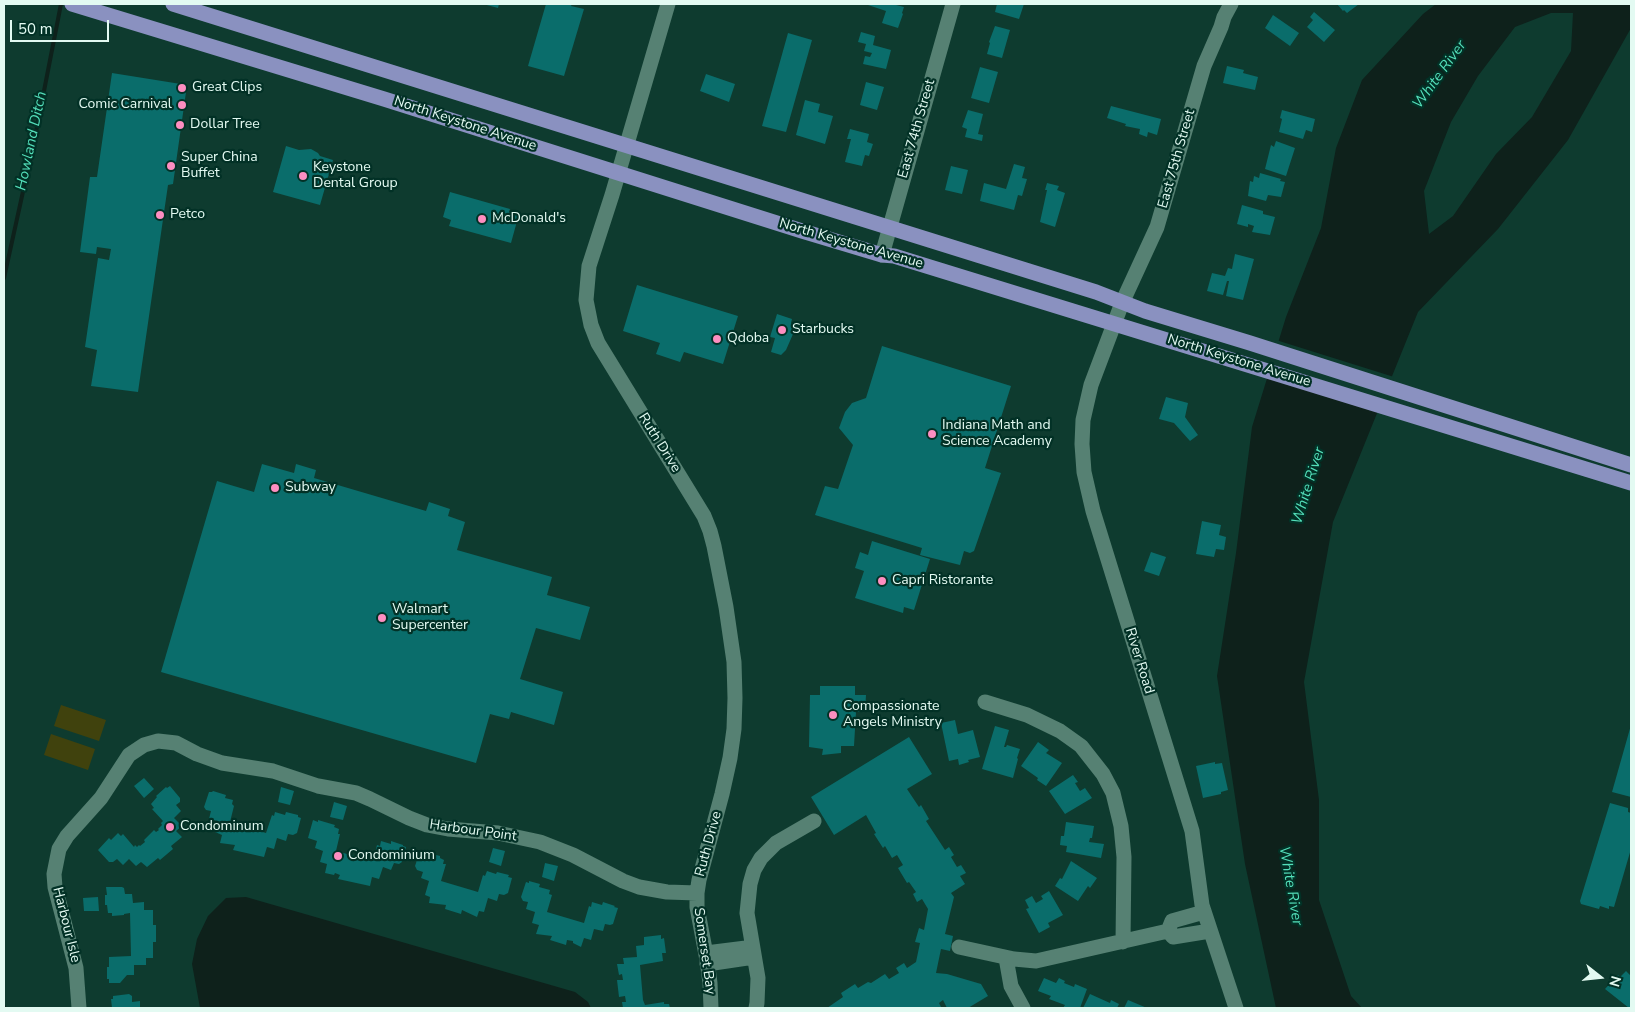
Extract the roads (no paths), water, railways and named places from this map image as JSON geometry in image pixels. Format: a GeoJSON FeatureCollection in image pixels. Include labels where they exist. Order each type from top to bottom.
{"type":"FeatureCollection","features":[{"type":"Feature","properties":{"kind":"main road","name":"North Keystone Avenue"},"geometry":{"type":"LineString","coordinates":[[72,4],[366,93],[882,255],[894,256],[1118,313],[1250,343],[1631,465]]}},
{"type":"Feature","properties":{"kind":"main road","name":"North Keystone Avenue"},"geometry":{"type":"LineString","coordinates":[[173,4],[627,144],[1096,292],[1118,313],[1243,363],[1631,483]]}},
{"type":"Feature","properties":{"kind":"street","name":"Ruth Drive"},"geometry":{"type":"LineString","coordinates":[[668,4],[589,266],[586,290],[587,310],[594,332],[605,355],[702,513],[710,531],[726,607],[734,662],[734,722],[730,758],[697,893]]}},
{"type":"Feature","properties":{"kind":"street","name":"East 74th Street"},"geometry":{"type":"LineString","coordinates":[[882,255],[953,4]]}},
{"type":"Feature","properties":{"kind":"street","name":"East 75th Street"},"geometry":{"type":"LineString","coordinates":[[1118,313],[1157,227],[1204,66],[1231,4]]}},
{"type":"Feature","properties":{"kind":"street","name":"River Road"},"geometry":{"type":"LineString","coordinates":[[1118,313],[1091,385],[1085,409],[1082,431],[1084,472],[1100,537],[1192,831],[1204,912],[1236,1008]]}},
{"type":"Feature","properties":{"kind":"street"},"geometry":{"type":"LineString","coordinates":[[985,702],[1026,714],[1060,730],[1081,746],[1103,774],[1113,793],[1121,826],[1124,857],[1123,942]]}},
{"type":"Feature","properties":{"kind":"street","name":"Harbour Point"},"geometry":{"type":"LineString","coordinates":[[164,741],[179,744],[222,763],[273,771],[318,786],[356,793],[414,821],[427,825],[448,829],[498,833],[540,842],[573,855],[616,878],[639,887],[667,892],[697,893]]}},
{"type":"Feature","properties":{"kind":"street","name":"Harbour Isle"},"geometry":{"type":"LineString","coordinates":[[79,1008],[76,968],[55,887],[54,874],[59,849],[67,836],[101,798],[129,755],[144,745],[164,741]]}},
{"type":"Feature","properties":{"kind":"street"},"geometry":{"type":"LineString","coordinates":[[756,1008],[758,987],[747,906],[750,884],[757,864],[764,854],[776,843],[814,821]]}},
{"type":"Feature","properties":{"kind":"street","name":"Somerset Bay"},"geometry":{"type":"LineString","coordinates":[[697,893],[697,907],[710,984],[710,1008]]}},
{"type":"Feature","properties":{"kind":"street"},"geometry":{"type":"LineString","coordinates":[[1168,931],[1172,921],[1204,912]]}},
{"type":"Feature","properties":{"kind":"street"},"geometry":{"type":"LineString","coordinates":[[959,947],[1006,958],[1028,961],[1044,960],[1168,931]]}},
{"type":"Feature","properties":{"kind":"street"},"geometry":{"type":"LineString","coordinates":[[1168,931],[1173,937],[1210,932]]}},
{"type":"Feature","properties":{"kind":"street"},"geometry":{"type":"LineString","coordinates":[[707,958],[753,952]]}},
{"type":"Feature","properties":{"kind":"street"},"geometry":{"type":"LineString","coordinates":[[1006,958],[1011,986],[1023,1008]]}},
{"type":"Feature","properties":{"kind":"water","name":"White River"},"geometry":{"type":"Polygon","coordinates":[[[1436,4],[1631,4],[1631,28],[1568,140],[1498,229],[1418,312],[1333,522],[1304,682],[1319,800],[1319,900],[1351,996],[1362,1008],[1276,1008],[1245,864],[1217,676],[1236,553],[1252,427],[1286,317],[1321,228],[1336,148],[1362,80],[1423,14],[1436,4]],[[1551,13],[1515,27],[1478,76],[1451,122],[1424,191],[1429,234],[1453,216],[1496,154],[1532,117],[1571,51],[1573,13],[1551,13]]]}},
{"type":"Feature","properties":{"kind":"water"},"geometry":{"type":"Polygon","coordinates":[[[246,897],[575,992],[588,1002],[591,1008],[200,1008],[192,964],[197,939],[208,916],[226,898],[246,897]]]}},
{"type":"Feature","properties":{"kind":"waterway","name":"Howland Ditch"},"geometry":{"type":"LineString","coordinates":[[4,278],[35,137],[61,4]]}},
{"type":"Feature","properties":{"kind":"place","name":"Great Clips"},"geometry":{"type":"Point","coordinates":[182,88]}},
{"type":"Feature","properties":{"kind":"place","name":"Comic Carnival"},"geometry":{"type":"Point","coordinates":[182,105]}},
{"type":"Feature","properties":{"kind":"place","name":"Dollar Tree"},"geometry":{"type":"Point","coordinates":[180,125]}},
{"type":"Feature","properties":{"kind":"place","name":"Super China Buffet"},"geometry":{"type":"Point","coordinates":[171,166]}},
{"type":"Feature","properties":{"kind":"place","name":"Keystone Dental Group"},"geometry":{"type":"Point","coordinates":[303,176]}},
{"type":"Feature","properties":{"kind":"place","name":"Petco"},"geometry":{"type":"Point","coordinates":[160,215]}},
{"type":"Feature","properties":{"kind":"place","name":"McDonald's"},"geometry":{"type":"Point","coordinates":[482,219]}},
{"type":"Feature","properties":{"kind":"place","name":"Starbucks"},"geometry":{"type":"Point","coordinates":[782,330]}},
{"type":"Feature","properties":{"kind":"place","name":"Qdoba"},"geometry":{"type":"Point","coordinates":[717,339]}},
{"type":"Feature","properties":{"kind":"place","name":"Indiana Math and Science Academy"},"geometry":{"type":"Point","coordinates":[932,434]}},
{"type":"Feature","properties":{"kind":"place","name":"Subway"},"geometry":{"type":"Point","coordinates":[275,488]}},
{"type":"Feature","properties":{"kind":"place","name":"Capri Ristorante"},"geometry":{"type":"Point","coordinates":[882,581]}},
{"type":"Feature","properties":{"kind":"place","name":"Walmart Supercenter"},"geometry":{"type":"Point","coordinates":[382,618]}},
{"type":"Feature","properties":{"kind":"place","name":"Compassionate Angels Ministry"},"geometry":{"type":"Point","coordinates":[833,715]}},
{"type":"Feature","properties":{"kind":"place","name":"Condominum"},"geometry":{"type":"Point","coordinates":[170,827]}},
{"type":"Feature","properties":{"kind":"place","name":"Condominium"},"geometry":{"type":"Point","coordinates":[338,856]}}]}
